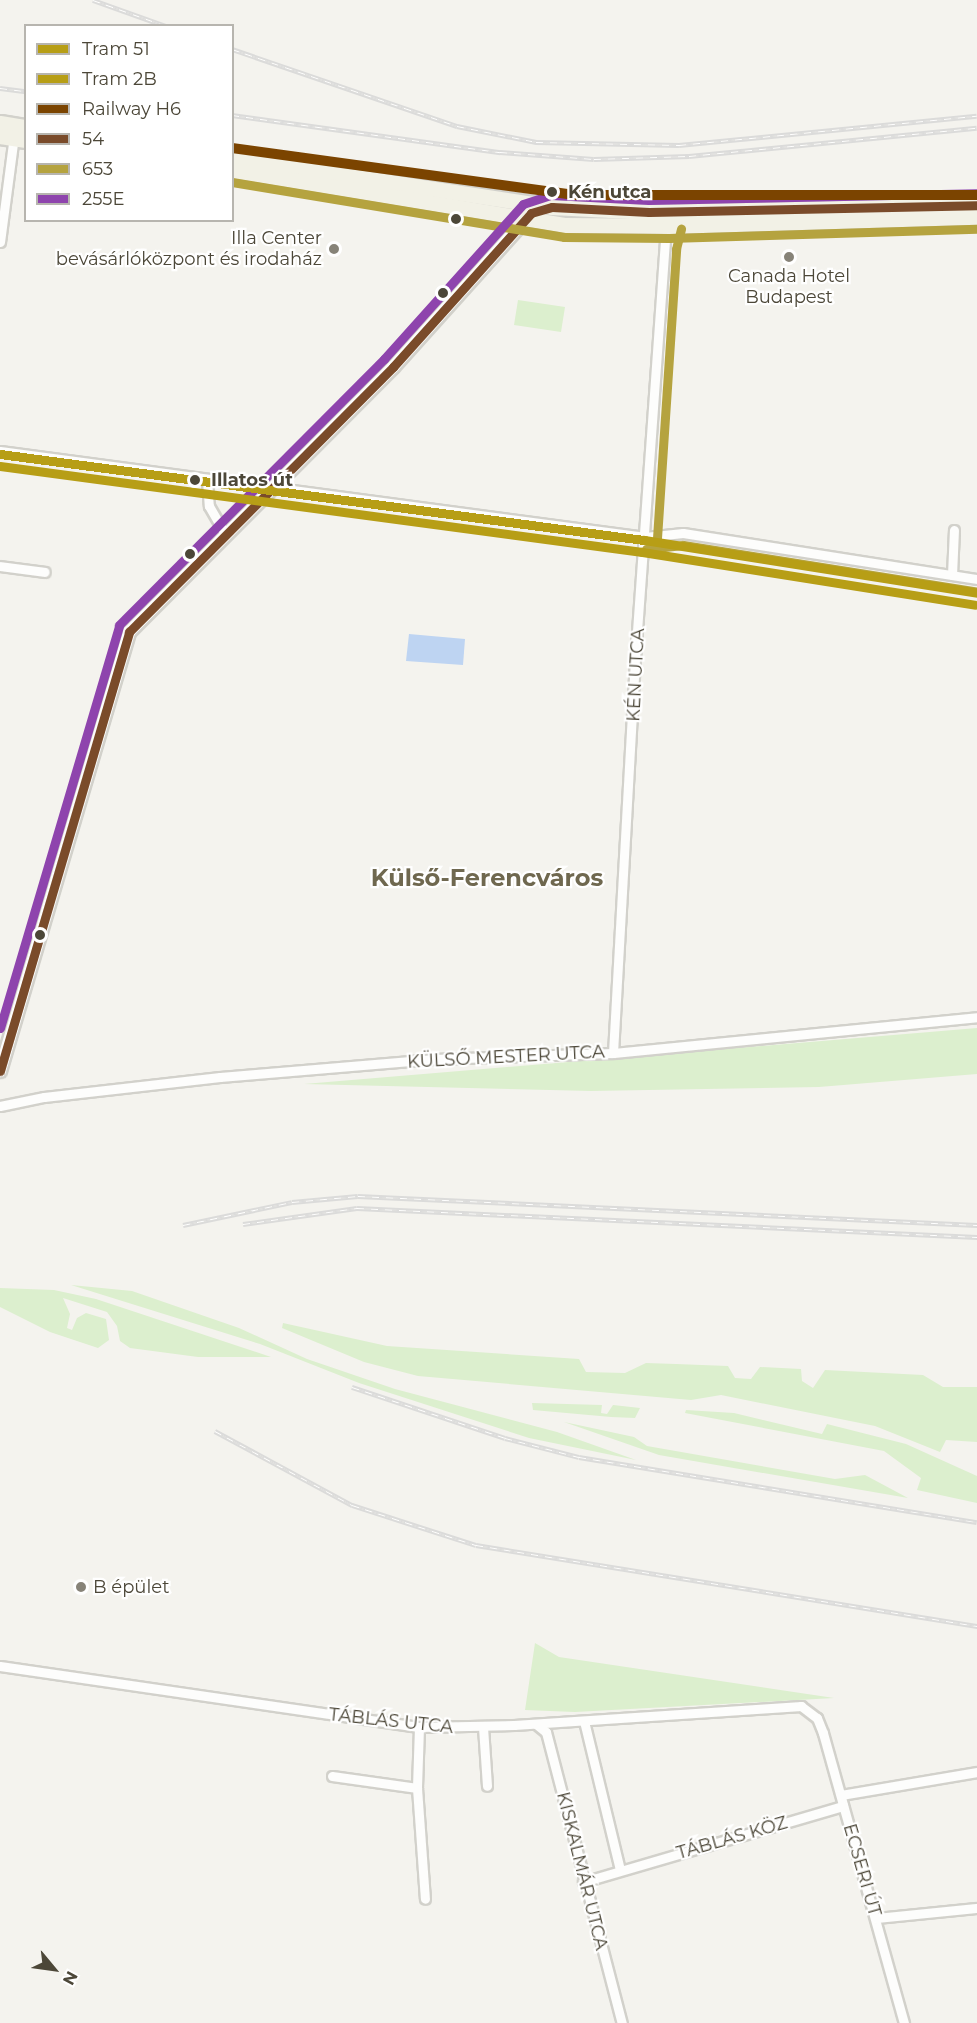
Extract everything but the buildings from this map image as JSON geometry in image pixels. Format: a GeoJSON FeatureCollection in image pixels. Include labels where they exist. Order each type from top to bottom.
{"type":"FeatureCollection","features":[{"type":"Feature","properties":{"kind":"main road"},"geometry":{"type":"LineString","coordinates":[[234,158],[552,207],[682,212],[977,205]]}},
{"type":"Feature","properties":{"kind":"main road"},"geometry":{"type":"LineString","coordinates":[[234,170],[521,222],[669,226],[977,217]]}},
{"type":"Feature","properties":{"kind":"street"},"geometry":{"type":"LineString","coordinates":[[0,242],[12,131]]}},
{"type":"Feature","properties":{"kind":"street"},"geometry":{"type":"LineString","coordinates":[[513,201],[521,222]]}},
{"type":"Feature","properties":{"kind":"street"},"geometry":{"type":"LineString","coordinates":[[0,1071],[124,643],[136,622],[393,367],[521,222],[537,208],[552,207]]}},
{"type":"Feature","properties":{"kind":"street"},"geometry":{"type":"LineString","coordinates":[[649,212],[669,226],[682,212]]}},
{"type":"Feature","properties":{"kind":"street","name":"KÉN UTCA"},"geometry":{"type":"LineString","coordinates":[[614,1053],[664,238],[669,226]]}},
{"type":"Feature","properties":{"kind":"street"},"geometry":{"type":"LineString","coordinates":[[0,451],[270,489],[645,537],[683,533],[977,579]]}},
{"type":"Feature","properties":{"kind":"street"},"geometry":{"type":"LineString","coordinates":[[207,480],[209,506],[225,534]]}},
{"type":"Feature","properties":{"kind":"street"},"geometry":{"type":"LineString","coordinates":[[952,575],[954,530]]}},
{"type":"Feature","properties":{"kind":"street"},"geometry":{"type":"LineString","coordinates":[[0,566],[45,572]]}},
{"type":"Feature","properties":{"kind":"street","name":"KÜLSŐ MESTER UTCA"},"geometry":{"type":"LineString","coordinates":[[0,1106],[44,1097],[220,1077],[434,1059],[614,1053],[977,1017]]}},
{"type":"Feature","properties":{"kind":"street","name":"TÁBLÁS UTCA"},"geometry":{"type":"LineString","coordinates":[[0,1666],[419,1727],[536,1724],[793,1705],[817,1718]]}},
{"type":"Feature","properties":{"kind":"street","name":"ECSERI ÚT"},"geometry":{"type":"LineString","coordinates":[[817,1718],[841,1794],[904,2023]]}},
{"type":"Feature","properties":{"kind":"street"},"geometry":{"type":"LineString","coordinates":[[584,1721],[620,1870]]}},
{"type":"Feature","properties":{"kind":"street","name":"KISKALMÁR UTCA"},"geometry":{"type":"LineString","coordinates":[[536,1724],[546,1732],[621,2023]]}},
{"type":"Feature","properties":{"kind":"street"},"geometry":{"type":"LineString","coordinates":[[419,1727],[417,1788],[425,1899]]}},
{"type":"Feature","properties":{"kind":"street"},"geometry":{"type":"LineString","coordinates":[[483,1727],[487,1786]]}},
{"type":"Feature","properties":{"kind":"street"},"geometry":{"type":"LineString","coordinates":[[841,1794],[977,1772]]}},
{"type":"Feature","properties":{"kind":"street"},"geometry":{"type":"LineString","coordinates":[[332,1776],[417,1788]]}},
{"type":"Feature","properties":{"kind":"street","name":"TÁBLÁS KÖZ"},"geometry":{"type":"LineString","coordinates":[[584,1882],[843,1806]]}},
{"type":"Feature","properties":{"kind":"street"},"geometry":{"type":"LineString","coordinates":[[876,1918],[977,1908]]}},
{"type":"Feature","properties":{"kind":"green space"},"geometry":{"type":"Polygon","coordinates":[[[518,300],[565,307],[561,332],[514,325],[518,300]]]}},
{"type":"Feature","properties":{"kind":"green space"},"geometry":{"type":"Polygon","coordinates":[[[977,1028],[977,1074],[819,1087],[591,1091],[304,1084],[977,1028]]]}},
{"type":"Feature","properties":{"kind":"green space"},"geometry":{"type":"Polygon","coordinates":[[[71,1285],[132,1291],[239,1328],[307,1359],[395,1389],[557,1432],[636,1460],[529,1438],[359,1383],[260,1344],[71,1285]]]}},
{"type":"Feature","properties":{"kind":"green space"},"geometry":{"type":"Polygon","coordinates":[[[0,1288],[54,1290],[96,1299],[271,1357],[198,1357],[130,1348],[120,1341],[117,1326],[107,1312],[63,1298],[70,1314],[67,1328],[72,1330],[77,1318],[86,1313],[106,1319],[109,1340],[98,1348],[50,1332],[0,1307],[0,1288]]]}},
{"type":"Feature","properties":{"kind":"green space"},"geometry":{"type":"Polygon","coordinates":[[[283,1323],[387,1346],[579,1359],[586,1372],[625,1373],[646,1363],[728,1366],[735,1378],[751,1379],[760,1367],[801,1369],[802,1381],[813,1388],[825,1370],[923,1375],[943,1387],[977,1387],[977,1442],[946,1440],[940,1452],[875,1426],[721,1395],[691,1400],[418,1376],[364,1362],[282,1328],[283,1323]]]}},
{"type":"Feature","properties":{"kind":"green space"},"geometry":{"type":"Polygon","coordinates":[[[532,1403],[602,1405],[601,1413],[607,1414],[613,1405],[640,1408],[635,1418],[611,1417],[533,1410],[532,1403]]]}},
{"type":"Feature","properties":{"kind":"green space"},"geometry":{"type":"Polygon","coordinates":[[[686,1410],[734,1413],[822,1434],[827,1424],[906,1444],[977,1476],[977,1503],[917,1490],[921,1478],[884,1451],[685,1413],[686,1410]]]}},
{"type":"Feature","properties":{"kind":"green space"},"geometry":{"type":"Polygon","coordinates":[[[564,1422],[634,1437],[647,1446],[835,1479],[865,1475],[908,1498],[659,1455],[564,1422]]]}},
{"type":"Feature","properties":{"kind":"green space"},"geometry":{"type":"Polygon","coordinates":[[[535,1643],[559,1657],[834,1698],[575,1712],[525,1710],[535,1643]]]}},
{"type":"Feature","properties":{"kind":"water"},"geometry":{"type":"Polygon","coordinates":[[[409,634],[465,639],[463,665],[406,661],[409,634]]]}},
{"type":"Feature","properties":{"kind":"railway"},"geometry":{"type":"LineString","coordinates":[[93,0],[160,24]]}},
{"type":"Feature","properties":{"kind":"railway"},"geometry":{"type":"LineString","coordinates":[[234,50],[457,126],[536,142],[679,145],[977,116]]}},
{"type":"Feature","properties":{"kind":"railway"},"geometry":{"type":"LineString","coordinates":[[0,88],[24,91]]}},
{"type":"Feature","properties":{"kind":"railway"},"geometry":{"type":"LineString","coordinates":[[234,115],[500,152],[594,159],[689,156],[977,128]]}},
{"type":"Feature","properties":{"kind":"railway"},"geometry":{"type":"LineString","coordinates":[[183,1225],[292,1202],[358,1196],[977,1225]]}},
{"type":"Feature","properties":{"kind":"railway"},"geometry":{"type":"LineString","coordinates":[[243,1224],[357,1208],[977,1237]]}},
{"type":"Feature","properties":{"kind":"railway"},"geometry":{"type":"LineString","coordinates":[[352,1387],[505,1438],[579,1457],[977,1522]]}},
{"type":"Feature","properties":{"kind":"railway"},"geometry":{"type":"LineString","coordinates":[[215,1431],[352,1505],[476,1545],[977,1626]]}},
{"type":"Feature","properties":{"kind":"tram line","name":"51"},"geometry":{"type":"LineString","coordinates":[[0,454],[644,540],[977,593]]}},
{"type":"Feature","properties":{"kind":"tram line","name":"2B"},"geometry":{"type":"LineString","coordinates":[[0,466],[642,552],[975,605]]}},
{"type":"Feature","properties":{"kind":"rail line","name":"H6"},"geometry":{"type":"LineString","coordinates":[[234,148],[573,195],[977,195]]}},
{"type":"Feature","properties":{"kind":"transit line","name":"653"},"geometry":{"type":"LineString","coordinates":[[234,182],[564,237],[669,238],[977,229]]}},
{"type":"Feature","properties":{"kind":"transit line","name":"255E"},"geometry":{"type":"LineString","coordinates":[[0,1028],[119,625],[384,359],[523,204],[551,195],[649,200],[977,193]]}},
{"type":"Feature","properties":{"kind":"transit line","name":"54"},"geometry":{"type":"LineString","coordinates":[[0,1071],[129,632],[393,367],[531,213],[552,207],[649,212],[977,205]]}},
{"type":"Feature","properties":{"kind":"transit line","name":"653"},"geometry":{"type":"LineString","coordinates":[[657,538],[676,249],[681,229]]}},
{"type":"Feature","properties":{"kind":"transit line","name":"653"},"geometry":{"type":"LineString","coordinates":[[646,549],[683,545],[975,591]]}},
{"type":"Feature","properties":{"kind":"place","name":"Kén utca"},"geometry":{"type":"Point","coordinates":[552,192]}},
{"type":"Feature","properties":{"kind":"place","name":"Illa Center bevásárlóközpont és irodaház"},"geometry":{"type":"Point","coordinates":[334,249]}},
{"type":"Feature","properties":{"kind":"place","name":"Canada Hotel Budapest"},"geometry":{"type":"Point","coordinates":[789,257]}},
{"type":"Feature","properties":{"kind":"place","name":"Illatos út"},"geometry":{"type":"Point","coordinates":[195,480]}},
{"type":"Feature","properties":{"kind":"place","name":"B épület"},"geometry":{"type":"Point","coordinates":[81,1587]}},
{"type":"Feature","properties":{"kind":"district","name":"Külső-Ferencváros"},"geometry":{"type":"Point","coordinates":[487,878]}}]}
